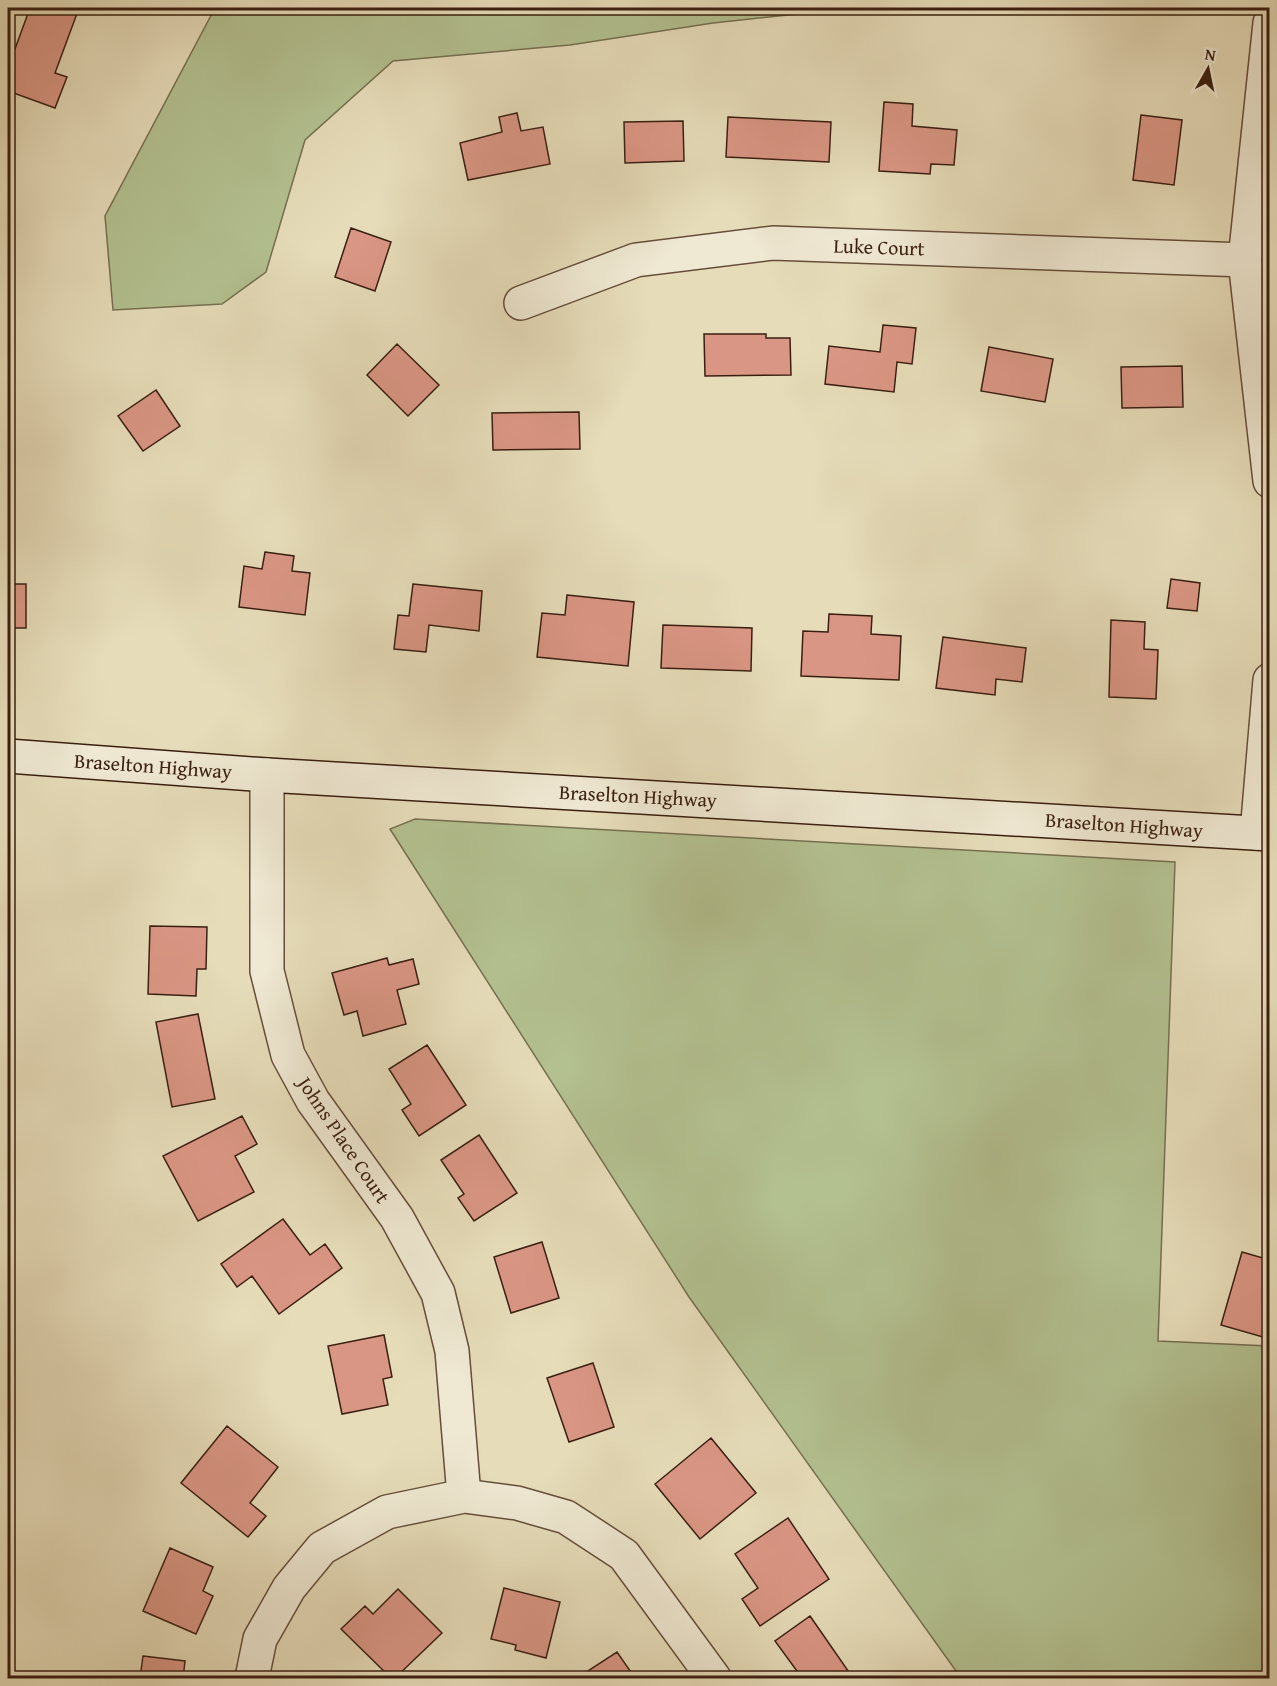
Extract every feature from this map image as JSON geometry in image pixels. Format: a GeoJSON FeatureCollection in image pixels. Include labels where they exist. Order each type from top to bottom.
{"type":"FeatureCollection","features":[{"type":"Feature","properties":{"kind":"street"},"geometry":{"type":"LineString","coordinates":[[1269,23],[1245,260],[1269,481]]}},
{"type":"Feature","properties":{"kind":"street","name":"Luke Court"},"geometry":{"type":"LineString","coordinates":[[521,303],[636,260],[773,243],[1245,260]]}},
{"type":"Feature","properties":{"kind":"street"},"geometry":{"type":"LineString","coordinates":[[1263,833],[1269,680]]}},
{"type":"Feature","properties":{"kind":"street","name":"Braselton Highway"},"geometry":{"type":"LineString","coordinates":[[8,756],[267,775],[1263,833]]}},
{"type":"Feature","properties":{"kind":"street","name":"Johns Place Court"},"geometry":{"type":"LineString","coordinates":[[267,775],[267,971],[288,1055],[313,1101],[397,1218],[438,1293],[452,1351],[464,1496]]}},
{"type":"Feature","properties":{"kind":"street"},"geometry":{"type":"LineString","coordinates":[[252,1678],[260,1639],[289,1588],[322,1548],[387,1512],[464,1496],[517,1503],[566,1517],[624,1555],[714,1678]]}},
{"type":"Feature","properties":{"kind":"green space"},"geometry":{"type":"Polygon","coordinates":[[[215,8],[855,8],[713,23],[570,45],[393,61],[305,140],[266,272],[222,304],[113,310],[105,216],[215,8]]]}},
{"type":"Feature","properties":{"kind":"green space"},"geometry":{"type":"Polygon","coordinates":[[[415,819],[1175,862],[1158,1341],[1269,1346],[1269,1678],[961,1678],[689,1297],[390,829],[415,819]]]}},
{"type":"Feature","properties":{"kind":"building"},"geometry":{"type":"Polygon","coordinates":[[[30,8],[79,8],[55,73],[67,77],[55,108],[8,91],[8,68],[30,8]]]}},
{"type":"Feature","properties":{"kind":"building"},"geometry":{"type":"Polygon","coordinates":[[[884,102],[913,104],[912,126],[957,130],[954,165],[931,164],[930,174],[879,171],[884,102]]]}},
{"type":"Feature","properties":{"kind":"building"},"geometry":{"type":"Polygon","coordinates":[[[517,113],[521,131],[543,127],[550,164],[468,180],[460,143],[502,132],[499,117],[517,113]]]}},
{"type":"Feature","properties":{"kind":"building"},"geometry":{"type":"Polygon","coordinates":[[[1141,115],[1182,120],[1174,185],[1133,180],[1141,115]]]}},
{"type":"Feature","properties":{"kind":"building"},"geometry":{"type":"Polygon","coordinates":[[[728,117],[831,122],[829,162],[726,157],[728,117]]]}},
{"type":"Feature","properties":{"kind":"building"},"geometry":{"type":"Polygon","coordinates":[[[683,121],[684,161],[625,163],[624,122],[683,121]]]}},
{"type":"Feature","properties":{"kind":"building"},"geometry":{"type":"Polygon","coordinates":[[[351,228],[391,242],[375,291],[335,277],[351,228]]]}},
{"type":"Feature","properties":{"kind":"building"},"geometry":{"type":"Polygon","coordinates":[[[883,325],[916,328],[912,364],[897,362],[894,392],[825,384],[829,346],[880,352],[883,325]]]}},
{"type":"Feature","properties":{"kind":"building"},"geometry":{"type":"Polygon","coordinates":[[[704,334],[766,334],[766,338],[790,338],[791,375],[705,376],[704,334]]]}},
{"type":"Feature","properties":{"kind":"building"},"geometry":{"type":"Polygon","coordinates":[[[397,344],[439,385],[408,416],[367,375],[397,344]]]}},
{"type":"Feature","properties":{"kind":"building"},"geometry":{"type":"Polygon","coordinates":[[[989,347],[1053,359],[1045,402],[981,391],[989,347]]]}},
{"type":"Feature","properties":{"kind":"building"},"geometry":{"type":"Polygon","coordinates":[[[1182,366],[1183,407],[1122,408],[1121,367],[1182,366]]]}},
{"type":"Feature","properties":{"kind":"building"},"geometry":{"type":"Polygon","coordinates":[[[156,390],[180,426],[143,451],[118,416],[156,390]]]}},
{"type":"Feature","properties":{"kind":"building"},"geometry":{"type":"Polygon","coordinates":[[[579,412],[580,449],[493,450],[492,413],[579,412]]]}},
{"type":"Feature","properties":{"kind":"building"},"geometry":{"type":"Polygon","coordinates":[[[265,552],[294,556],[292,571],[310,573],[305,615],[239,607],[244,566],[262,569],[265,552]]]}},
{"type":"Feature","properties":{"kind":"building"},"geometry":{"type":"Polygon","coordinates":[[[1171,579],[1200,583],[1197,611],[1167,608],[1171,579]]]}},
{"type":"Feature","properties":{"kind":"building"},"geometry":{"type":"Polygon","coordinates":[[[8,584],[26,584],[26,628],[8,628],[8,584]]]}},
{"type":"Feature","properties":{"kind":"building"},"geometry":{"type":"Polygon","coordinates":[[[413,584],[482,591],[479,631],[429,625],[426,652],[394,649],[398,615],[409,616],[413,584]]]}},
{"type":"Feature","properties":{"kind":"building"},"geometry":{"type":"Polygon","coordinates":[[[567,595],[634,602],[628,666],[537,657],[542,613],[565,615],[567,595]]]}},
{"type":"Feature","properties":{"kind":"building"},"geometry":{"type":"Polygon","coordinates":[[[829,614],[872,616],[871,634],[901,636],[899,680],[801,676],[803,631],[828,632],[829,614]]]}},
{"type":"Feature","properties":{"kind":"building"},"geometry":{"type":"Polygon","coordinates":[[[1111,620],[1145,622],[1144,649],[1158,650],[1156,699],[1109,697],[1111,620]]]}},
{"type":"Feature","properties":{"kind":"building"},"geometry":{"type":"Polygon","coordinates":[[[663,625],[752,628],[751,671],[661,668],[663,625]]]}},
{"type":"Feature","properties":{"kind":"building"},"geometry":{"type":"Polygon","coordinates":[[[943,637],[1026,648],[1022,682],[996,679],[995,695],[936,688],[943,637]]]}},
{"type":"Feature","properties":{"kind":"building"},"geometry":{"type":"Polygon","coordinates":[[[150,926],[207,927],[206,969],[197,969],[196,996],[148,994],[150,926]]]}},
{"type":"Feature","properties":{"kind":"building"},"geometry":{"type":"Polygon","coordinates":[[[387,958],[389,965],[413,959],[419,984],[397,990],[406,1024],[363,1036],[357,1011],[344,1015],[332,973],[387,958]]]}},
{"type":"Feature","properties":{"kind":"building"},"geometry":{"type":"Polygon","coordinates":[[[198,1014],[215,1099],[172,1107],[156,1022],[198,1014]]]}},
{"type":"Feature","properties":{"kind":"building"},"geometry":{"type":"Polygon","coordinates":[[[427,1045],[466,1105],[419,1136],[402,1110],[411,1104],[389,1069],[427,1045]]]}},
{"type":"Feature","properties":{"kind":"building"},"geometry":{"type":"Polygon","coordinates":[[[242,1116],[257,1144],[235,1156],[254,1192],[198,1221],[163,1156],[242,1116]]]}},
{"type":"Feature","properties":{"kind":"building"},"geometry":{"type":"Polygon","coordinates":[[[479,1135],[517,1193],[474,1221],[458,1198],[464,1194],[441,1160],[479,1135]]]}},
{"type":"Feature","properties":{"kind":"building"},"geometry":{"type":"Polygon","coordinates":[[[283,1219],[310,1255],[325,1244],[342,1268],[279,1314],[252,1276],[237,1287],[221,1264],[283,1219]]]}},
{"type":"Feature","properties":{"kind":"building"},"geometry":{"type":"Polygon","coordinates":[[[542,1242],[559,1298],[511,1313],[494,1257],[542,1242]]]}},
{"type":"Feature","properties":{"kind":"building"},"geometry":{"type":"Polygon","coordinates":[[[1242,1252],[1270,1260],[1270,1339],[1221,1325],[1242,1252]]]}},
{"type":"Feature","properties":{"kind":"building"},"geometry":{"type":"Polygon","coordinates":[[[384,1335],[392,1377],[383,1379],[388,1405],[342,1414],[328,1346],[384,1335]]]}},
{"type":"Feature","properties":{"kind":"building"},"geometry":{"type":"Polygon","coordinates":[[[593,1363],[614,1427],[569,1442],[547,1378],[593,1363]]]}},
{"type":"Feature","properties":{"kind":"building"},"geometry":{"type":"Polygon","coordinates":[[[227,1426],[278,1467],[250,1503],[266,1516],[248,1537],[181,1483],[227,1426]]]}},
{"type":"Feature","properties":{"kind":"building"},"geometry":{"type":"Polygon","coordinates":[[[711,1438],[756,1493],[700,1539],[655,1484],[711,1438]]]}},
{"type":"Feature","properties":{"kind":"building"},"geometry":{"type":"Polygon","coordinates":[[[788,1518],[829,1579],[760,1626],[742,1599],[758,1588],[735,1554],[788,1518]]]}},
{"type":"Feature","properties":{"kind":"building"},"geometry":{"type":"Polygon","coordinates":[[[170,1548],[213,1567],[203,1591],[213,1596],[196,1634],[143,1611],[170,1548]]]}},
{"type":"Feature","properties":{"kind":"building"},"geometry":{"type":"Polygon","coordinates":[[[504,1588],[560,1602],[546,1658],[515,1650],[516,1645],[491,1639],[504,1588]]]}},
{"type":"Feature","properties":{"kind":"building"},"geometry":{"type":"Polygon","coordinates":[[[398,1589],[442,1633],[395,1678],[391,1678],[341,1629],[365,1606],[373,1614],[398,1589]]]}},
{"type":"Feature","properties":{"kind":"building"},"geometry":{"type":"Polygon","coordinates":[[[810,1616],[853,1678],[802,1678],[775,1641],[810,1616]]]}},
{"type":"Feature","properties":{"kind":"building"},"geometry":{"type":"Polygon","coordinates":[[[617,1652],[635,1678],[577,1678],[617,1652]]]}},
{"type":"Feature","properties":{"kind":"building"},"geometry":{"type":"Polygon","coordinates":[[[143,1656],[185,1661],[183,1678],[140,1678],[143,1656]]]}}]}
